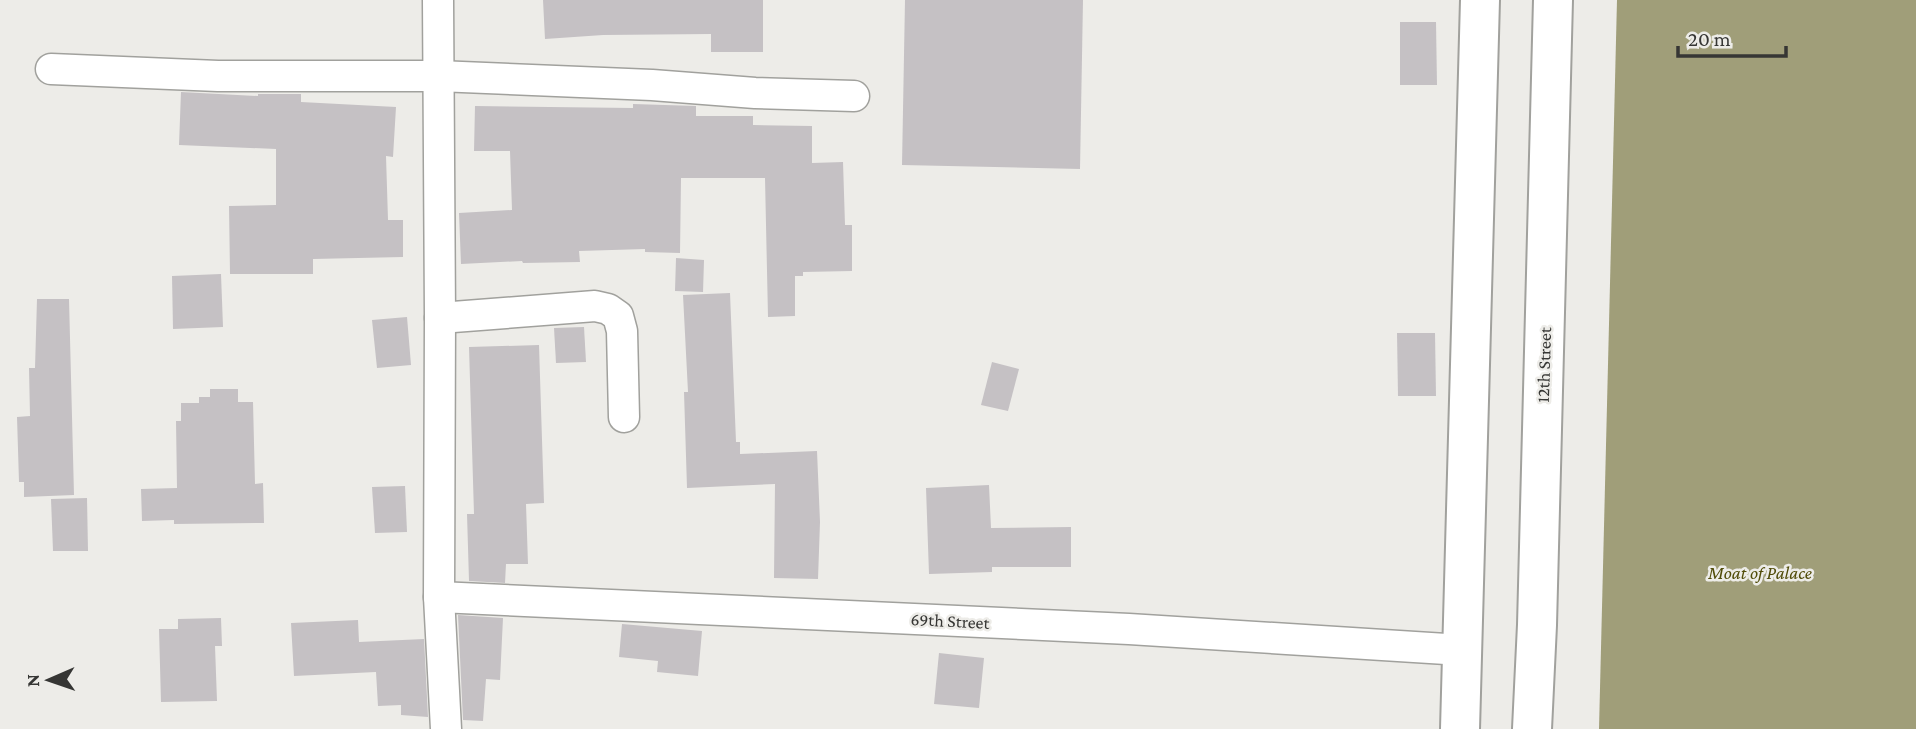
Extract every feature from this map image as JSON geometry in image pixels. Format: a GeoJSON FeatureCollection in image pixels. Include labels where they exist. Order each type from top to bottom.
{"type":"FeatureCollection","features":[{"type":"Feature","properties":{"kind":"main road"},"geometry":{"type":"LineString","coordinates":[[1460,729],[1480,0]]}},
{"type":"Feature","properties":{"kind":"main road","name":"12th Street"},"geometry":{"type":"LineString","coordinates":[[1532,729],[1553,0]]}},
{"type":"Feature","properties":{"kind":"street"},"geometry":{"type":"LineString","coordinates":[[438,0],[439,597],[446,729]]}},
{"type":"Feature","properties":{"kind":"street"},"geometry":{"type":"LineString","coordinates":[[51,69],[218,76],[439,76],[854,96]]}},
{"type":"Feature","properties":{"kind":"street"},"geometry":{"type":"LineString","coordinates":[[440,317],[595,306],[608,309],[618,316],[622,331],[624,417]]}},
{"type":"Feature","properties":{"kind":"street","name":"69th Street"},"geometry":{"type":"LineString","coordinates":[[439,597],[1129,629],[1462,650]]}},
{"type":"Feature","properties":{"kind":"water","name":"Moat of Palace"},"geometry":{"type":"Polygon","coordinates":[[[1617,0],[1916,0],[1916,729],[1599,729],[1617,0]]]}},
{"type":"Feature","properties":{"kind":"building"},"geometry":{"type":"Polygon","coordinates":[[[543,0],[763,0],[763,52],[711,52],[711,34],[603,35],[545,39],[543,0]]]}},
{"type":"Feature","properties":{"kind":"building"},"geometry":{"type":"Polygon","coordinates":[[[905,0],[1083,0],[1080,169],[902,165],[905,0]]]}},
{"type":"Feature","properties":{"kind":"building"},"geometry":{"type":"Polygon","coordinates":[[[1400,22],[1436,22],[1437,85],[1400,85],[1400,22]]]}},
{"type":"Feature","properties":{"kind":"building"},"geometry":{"type":"Polygon","coordinates":[[[181,92],[258,96],[301,94],[301,102],[396,107],[393,157],[386,156],[388,220],[403,220],[403,257],[313,259],[313,274],[230,274],[229,206],[276,205],[276,149],[179,145],[181,92]]]}},
{"type":"Feature","properties":{"kind":"building"},"geometry":{"type":"Polygon","coordinates":[[[633,104],[696,106],[696,116],[753,116],[753,125],[812,126],[812,163],[843,162],[845,225],[852,225],[852,271],[803,272],[803,276],[795,276],[795,316],[768,317],[765,178],[681,178],[680,253],[645,252],[645,249],[579,251],[580,262],[461,264],[459,213],[512,210],[510,151],[474,151],[475,106],[633,108],[633,104]]]}},
{"type":"Feature","properties":{"kind":"building"},"geometry":{"type":"Polygon","coordinates":[[[676,258],[704,260],[703,292],[675,291],[676,258]]]}},
{"type":"Feature","properties":{"kind":"building"},"geometry":{"type":"Polygon","coordinates":[[[221,274],[223,327],[173,329],[172,276],[221,274]]]}},
{"type":"Feature","properties":{"kind":"building"},"geometry":{"type":"Polygon","coordinates":[[[730,293],[736,442],[740,442],[740,454],[817,451],[820,522],[818,579],[774,578],[775,484],[687,488],[684,392],[688,392],[683,295],[730,293]]]}},
{"type":"Feature","properties":{"kind":"building"},"geometry":{"type":"Polygon","coordinates":[[[37,299],[69,299],[74,495],[24,497],[24,482],[19,482],[17,417],[30,416],[29,368],[35,368],[37,299]]]}},
{"type":"Feature","properties":{"kind":"building"},"geometry":{"type":"Polygon","coordinates":[[[407,317],[411,365],[377,368],[372,320],[407,317]]]}},
{"type":"Feature","properties":{"kind":"building"},"geometry":{"type":"Polygon","coordinates":[[[584,327],[586,362],[556,363],[554,328],[584,327]]]}},
{"type":"Feature","properties":{"kind":"building"},"geometry":{"type":"Polygon","coordinates":[[[1397,333],[1435,333],[1436,396],[1398,396],[1397,333]]]}},
{"type":"Feature","properties":{"kind":"building"},"geometry":{"type":"Polygon","coordinates":[[[539,345],[544,503],[526,504],[528,564],[506,564],[505,583],[469,581],[467,514],[474,514],[469,347],[539,345]]]}},
{"type":"Feature","properties":{"kind":"building"},"geometry":{"type":"Polygon","coordinates":[[[992,362],[1019,369],[1008,411],[981,405],[992,362]]]}},
{"type":"Feature","properties":{"kind":"building"},"geometry":{"type":"Polygon","coordinates":[[[210,389],[238,389],[238,402],[253,402],[255,484],[263,483],[264,523],[174,524],[174,520],[142,521],[141,489],[177,488],[176,421],[181,421],[181,403],[199,403],[199,397],[210,397],[210,389]]]}},
{"type":"Feature","properties":{"kind":"building"},"geometry":{"type":"Polygon","coordinates":[[[989,485],[991,528],[1071,527],[1071,567],[992,567],[992,572],[929,574],[926,488],[989,485]]]}},
{"type":"Feature","properties":{"kind":"building"},"geometry":{"type":"Polygon","coordinates":[[[405,486],[407,532],[375,533],[372,487],[405,486]]]}},
{"type":"Feature","properties":{"kind":"building"},"geometry":{"type":"Polygon","coordinates":[[[87,498],[88,551],[53,551],[51,499],[87,498]]]}},
{"type":"Feature","properties":{"kind":"building"},"geometry":{"type":"Polygon","coordinates":[[[458,615],[503,618],[500,680],[486,679],[483,721],[463,720],[458,615]]]}},
{"type":"Feature","properties":{"kind":"building"},"geometry":{"type":"Polygon","coordinates":[[[221,618],[222,646],[215,646],[217,701],[161,702],[159,629],[178,629],[178,619],[221,618]]]}},
{"type":"Feature","properties":{"kind":"building"},"geometry":{"type":"Polygon","coordinates":[[[358,620],[359,642],[424,639],[428,717],[401,715],[401,705],[378,706],[376,672],[294,676],[291,623],[358,620]]]}},
{"type":"Feature","properties":{"kind":"building"},"geometry":{"type":"Polygon","coordinates":[[[622,624],[702,631],[698,676],[657,672],[658,661],[619,657],[622,624]]]}},
{"type":"Feature","properties":{"kind":"building"},"geometry":{"type":"Polygon","coordinates":[[[939,653],[984,658],[979,708],[934,704],[939,653]]]}}]}
